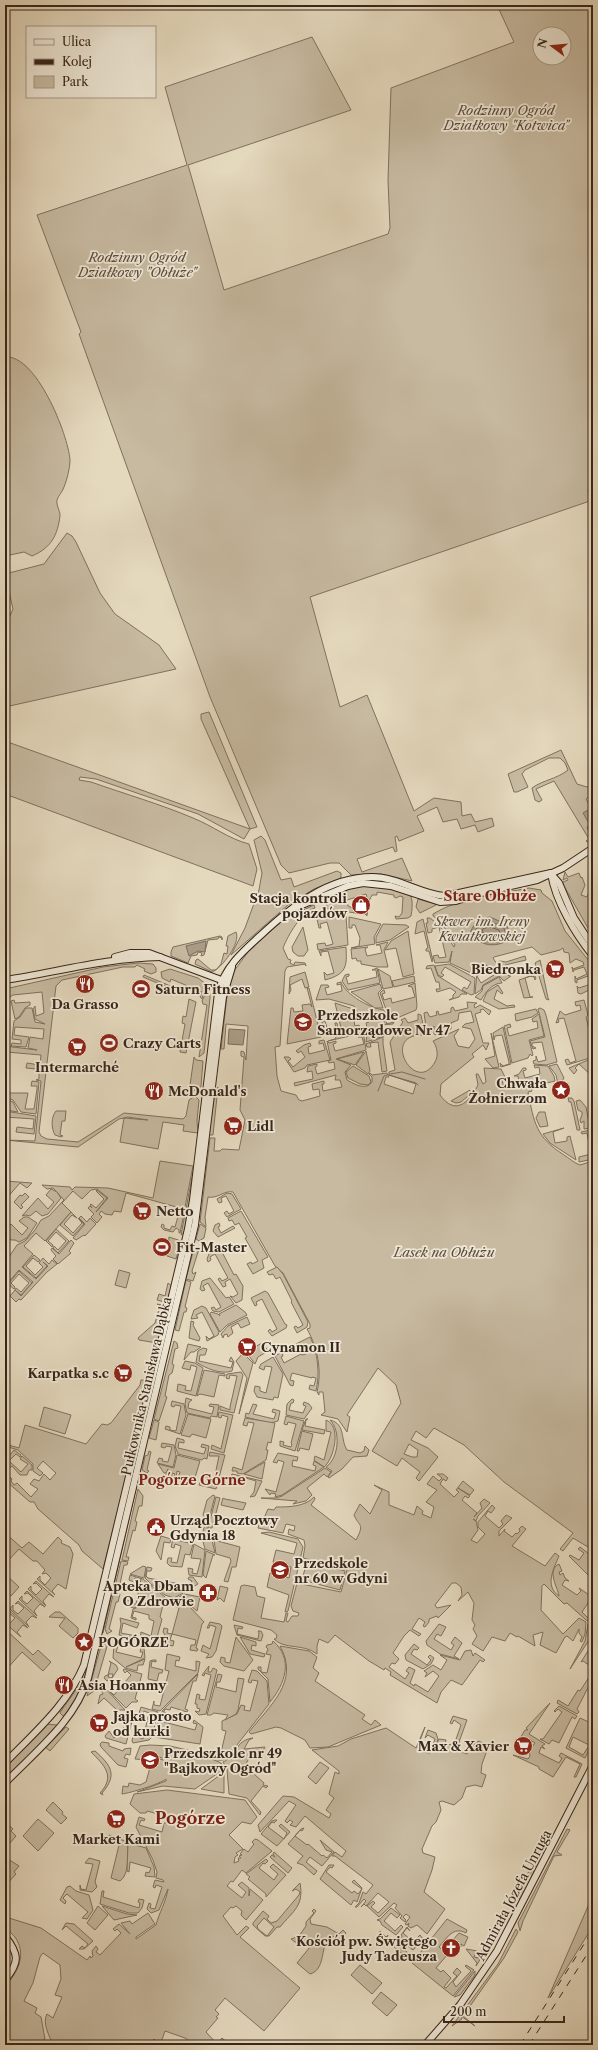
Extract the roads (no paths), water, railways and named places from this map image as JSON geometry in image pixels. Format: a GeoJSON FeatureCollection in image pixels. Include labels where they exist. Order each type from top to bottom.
{"type":"FeatureCollection","features":[{"type":"Feature","properties":{"kind":"street","name":"Pułkownika Stanisława Dąbka"},"geometry":{"type":"LineString","coordinates":[[347,883],[383,885],[440,902],[456,901],[481,893],[536,880],[552,874],[593,848]]}},
{"type":"Feature","properties":{"kind":"street","name":"Pułkownika Stanisława Dąbka"},"geometry":{"type":"LineString","coordinates":[[5,1784],[65,1721],[77,1705],[85,1689],[166,1337],[193,1200],[218,993],[233,964],[254,942],[292,909],[361,878],[382,878],[440,895],[451,895],[552,874]]}},
{"type":"Feature","properties":{"kind":"street"},"geometry":{"type":"LineString","coordinates":[[552,874],[558,883],[574,918],[593,947]]}},
{"type":"Feature","properties":{"kind":"street"},"geometry":{"type":"LineString","coordinates":[[552,874],[553,882],[570,923],[593,956]]}},
{"type":"Feature","properties":{"kind":"street"},"geometry":{"type":"LineString","coordinates":[[414,894],[416,888]]}},
{"type":"Feature","properties":{"kind":"street"},"geometry":{"type":"LineString","coordinates":[[5,980],[104,961],[116,956],[149,953],[224,981]]}},
{"type":"Feature","properties":{"kind":"street","name":"Pułkownika Stanisława Dąbka"},"geometry":{"type":"LineString","coordinates":[[5,1763],[63,1702],[76,1685],[84,1665],[166,1337]]}},
{"type":"Feature","properties":{"kind":"street","name":"Admirała Józefa Unruga"},"geometry":{"type":"LineString","coordinates":[[425,2045],[460,2005],[497,1951],[593,1765]]}},
{"type":"Feature","properties":{"kind":"street"},"geometry":{"type":"LineString","coordinates":[[5,1936],[15,1950],[17,1958],[13,1969],[5,1980]]}},
{"type":"Feature","properties":{"kind":"water"},"geometry":{"type":"Polygon","coordinates":[[[588,810],[593,817],[593,830],[589,832],[587,827],[590,825],[583,813],[588,810]]]}},
{"type":"Feature","properties":{"kind":"water"},"geometry":{"type":"Polygon","coordinates":[[[490,917],[506,924],[510,934],[509,940],[504,943],[493,945],[479,941],[470,934],[477,922],[490,917]]]}},
{"type":"Feature","properties":{"kind":"water"},"geometry":{"type":"Polygon","coordinates":[[[206,941],[205,952],[198,951],[189,956],[186,946],[206,941]]]}},
{"type":"Feature","properties":{"kind":"water"},"geometry":{"type":"Polygon","coordinates":[[[229,1029],[245,1030],[243,1045],[228,1044],[229,1029]]]}},
{"type":"Feature","properties":{"kind":"waterway"},"geometry":{"type":"LineString","coordinates":[[390,1074],[402,1072],[425,1079]]}},
{"type":"Feature","properties":{"kind":"waterway"},"geometry":{"type":"LineString","coordinates":[[378,1091],[384,1076],[387,1075]]}},
{"type":"Feature","properties":{"kind":"waterway"},"geometry":{"type":"LineString","coordinates":[[389,1075],[416,1083],[418,1085]]}},
{"type":"Feature","properties":{"kind":"railway"},"geometry":{"type":"LineString","coordinates":[[520,2045],[593,1930]]}},
{"type":"Feature","properties":{"kind":"railway"},"geometry":{"type":"LineString","coordinates":[[529,2045],[593,1945]]}},
{"type":"Feature","properties":{"kind":"place","name":"Stacja kontroli pojazdów"},"geometry":{"type":"Point","coordinates":[361,905]}},
{"type":"Feature","properties":{"kind":"place","name":"Biedronka"},"geometry":{"type":"Point","coordinates":[555,969]}},
{"type":"Feature","properties":{"kind":"place","name":"Da Grasso"},"geometry":{"type":"Point","coordinates":[85,984]}},
{"type":"Feature","properties":{"kind":"place","name":"Saturn Fitness"},"geometry":{"type":"Point","coordinates":[141,989]}},
{"type":"Feature","properties":{"kind":"place","name":"Przedszkole Samorządowe Nr 47"},"geometry":{"type":"Point","coordinates":[303,1022]}},
{"type":"Feature","properties":{"kind":"place","name":"Crazy Carts"},"geometry":{"type":"Point","coordinates":[109,1043]}},
{"type":"Feature","properties":{"kind":"place","name":"Intermarché"},"geometry":{"type":"Point","coordinates":[77,1047]}},
{"type":"Feature","properties":{"kind":"place","name":"Chwała Żołnierzom"},"geometry":{"type":"Point","coordinates":[561,1090]}},
{"type":"Feature","properties":{"kind":"place","name":"McDonald's"},"geometry":{"type":"Point","coordinates":[154,1091]}},
{"type":"Feature","properties":{"kind":"place","name":"Lidl"},"geometry":{"type":"Point","coordinates":[233,1126]}},
{"type":"Feature","properties":{"kind":"place","name":"Netto"},"geometry":{"type":"Point","coordinates":[142,1211]}},
{"type":"Feature","properties":{"kind":"place","name":"Fit-Master"},"geometry":{"type":"Point","coordinates":[162,1247]}},
{"type":"Feature","properties":{"kind":"place","name":"Cynamon II"},"geometry":{"type":"Point","coordinates":[247,1347]}},
{"type":"Feature","properties":{"kind":"place","name":"Karpatka s.c"},"geometry":{"type":"Point","coordinates":[123,1373]}},
{"type":"Feature","properties":{"kind":"place","name":"Urząd Pocztowy Gdynia 18"},"geometry":{"type":"Point","coordinates":[156,1527]}},
{"type":"Feature","properties":{"kind":"place","name":"Przedskole nr 60 w Gdyni"},"geometry":{"type":"Point","coordinates":[280,1570]}},
{"type":"Feature","properties":{"kind":"place","name":"Apteka Dbam O Zdrowie"},"geometry":{"type":"Point","coordinates":[208,1593]}},
{"type":"Feature","properties":{"kind":"place","name":"POGÓRZE"},"geometry":{"type":"Point","coordinates":[84,1642]}},
{"type":"Feature","properties":{"kind":"place","name":"Asia Hoanmy"},"geometry":{"type":"Point","coordinates":[64,1685]}},
{"type":"Feature","properties":{"kind":"place","name":"Jajka prosto od kurki"},"geometry":{"type":"Point","coordinates":[99,1723]}},
{"type":"Feature","properties":{"kind":"place","name":"Max & Xavier"},"geometry":{"type":"Point","coordinates":[523,1746]}},
{"type":"Feature","properties":{"kind":"place","name":"Przedszkole nr 49 \"Bajkowy Ogród\""},"geometry":{"type":"Point","coordinates":[150,1760]}},
{"type":"Feature","properties":{"kind":"place","name":"Market Kami"},"geometry":{"type":"Point","coordinates":[116,1819]}},
{"type":"Feature","properties":{"kind":"place","name":"Kościół pw. Świętego Judy Tadeusza"},"geometry":{"type":"Point","coordinates":[451,1948]}},
{"type":"Feature","properties":{"kind":"district","name":"Stare Obłuże"},"geometry":{"type":"Point","coordinates":[490,896]}},
{"type":"Feature","properties":{"kind":"district","name":"Pogórze Górne"},"geometry":{"type":"Point","coordinates":[192,1480]}},
{"type":"Feature","properties":{"kind":"district","name":"Pogórze"},"geometry":{"type":"Point","coordinates":[190,1818]}},
{"type":"Feature","properties":{"kind":"park label","name":"Rodzinny Ogród Działkowy \"Kotwica\""},"geometry":{"type":"Point","coordinates":[506,118]}},
{"type":"Feature","properties":{"kind":"park label","name":"Rodzinny Ogród Działkowy \"Obłuże\""},"geometry":{"type":"Point","coordinates":[137,264]}},
{"type":"Feature","properties":{"kind":"park label","name":"Skwer im. Ireny Kwiatkowskiej"},"geometry":{"type":"Point","coordinates":[482,928]}},
{"type":"Feature","properties":{"kind":"park label","name":"Lasek na Obłużu"},"geometry":{"type":"Point","coordinates":[444,1252]}}]}
